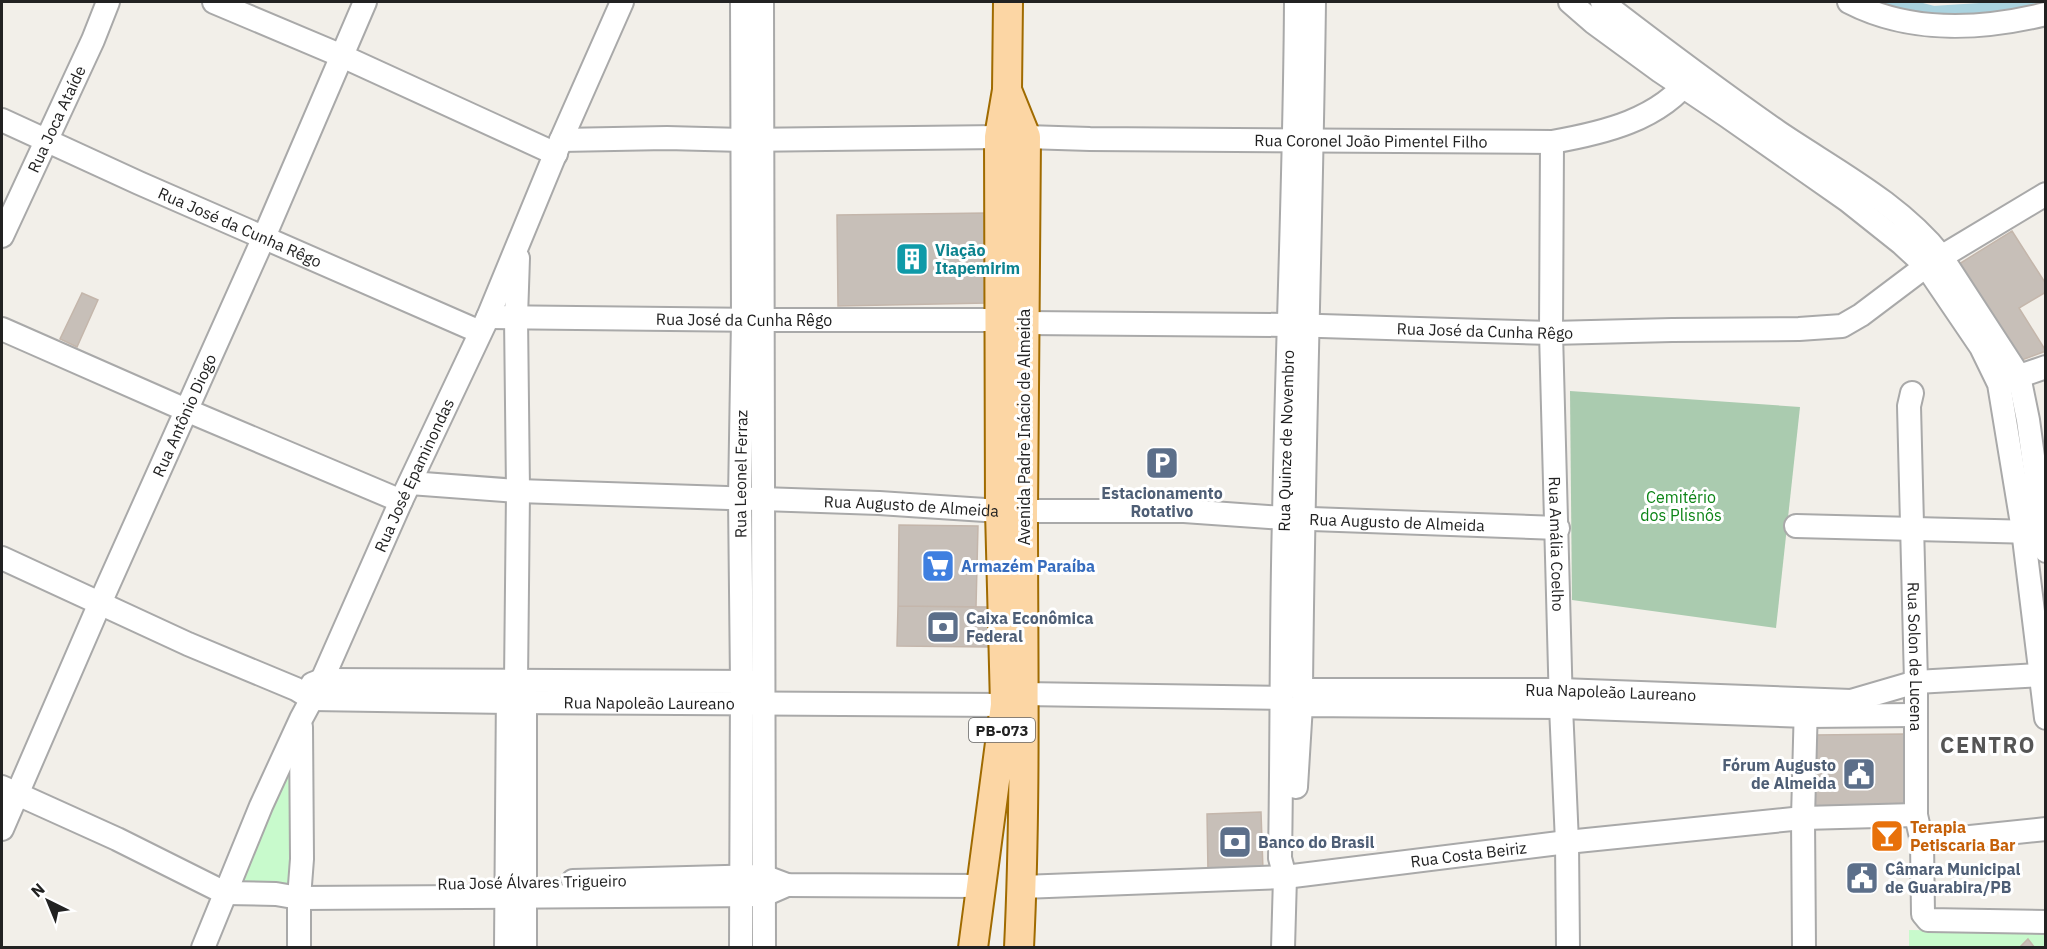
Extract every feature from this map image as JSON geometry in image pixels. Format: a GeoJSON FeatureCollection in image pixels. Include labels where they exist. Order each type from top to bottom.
{"type":"FeatureCollection","features":[{"type":"Feature","properties":{"kind":"main road","name":"Avenida Padre Inácio de Almeida"},"geometry":{"type":"LineString","coordinates":[[1008,2],[1007,90],[1012,137],[1014,700],[1022,887],[1019,948]]}},
{"type":"Feature","properties":{"kind":"main road","name":"Avenida Padre Inácio de Almeida"},"geometry":{"type":"LineString","coordinates":[[973,948],[1014,700]]}},
{"type":"Feature","properties":{"kind":"main road"},"geometry":{"type":"LineString","coordinates":[[982,886],[983,893],[992,904],[1005,906],[1017,900],[1022,887]]}},
{"type":"Feature","properties":{"kind":"street","name":"Rua Joca Ataíde"},"geometry":{"type":"LineString","coordinates":[[2,236],[108,2]]}},
{"type":"Feature","properties":{"kind":"street"},"geometry":{"type":"LineString","coordinates":[[214,2],[559,147]]}},
{"type":"Feature","properties":{"kind":"street","name":"Rua Antônio Diogo"},"geometry":{"type":"LineString","coordinates":[[2,829],[9,791],[100,603],[264,237],[365,2]]}},
{"type":"Feature","properties":{"kind":"street","name":"Rua José Epaminondas"},"geometry":{"type":"LineString","coordinates":[[203,948],[261,806],[301,719],[310,689],[406,492],[484,324],[622,2]]}},
{"type":"Feature","properties":{"kind":"street","name":"Rua Leonel Ferraz"},"geometry":{"type":"LineString","coordinates":[[741,948],[752,886],[753,693],[752,140],[742,2]]}},
{"type":"Feature","properties":{"kind":"street","name":"Rua Leonel Ferraz"},"geometry":{"type":"LineString","coordinates":[[752,140],[762,2]]}},
{"type":"Feature","properties":{"kind":"street","name":"Rua Quinze de Novembro"},"geometry":{"type":"LineString","coordinates":[[1296,2],[1304,141]]}},
{"type":"Feature","properties":{"kind":"street","name":"Rua Quinze de Novembro"},"geometry":{"type":"LineString","coordinates":[[1283,948],[1285,877],[1280,858],[1295,698],[1293,518],[1305,393],[1299,325],[1304,141],[1314,2]]}},
{"type":"Feature","properties":{"kind":"street"},"geometry":{"type":"LineString","coordinates":[[1570,2],[1593,22],[1690,79],[1773,138],[1901,243],[1934,261],[1981,347],[2009,380],[2033,491],[2046,718]]}},
{"type":"Feature","properties":{"kind":"street"},"geometry":{"type":"LineString","coordinates":[[1602,2],[1690,79]]}},
{"type":"Feature","properties":{"kind":"street"},"geometry":{"type":"LineString","coordinates":[[1849,2],[1895,19],[1929,25],[1994,23],[2046,14]]}},
{"type":"Feature","properties":{"kind":"street","name":"Rua Coronel João Pimentel Filho"},"geometry":{"type":"LineString","coordinates":[[559,147],[667,138],[752,140],[1012,137],[1090,140],[1552,141],[1619,127],[1656,109],[1690,79]]}},
{"type":"Feature","properties":{"kind":"street","name":"Rua José da Cunha Rêgo"},"geometry":{"type":"LineString","coordinates":[[2,120],[264,237],[484,324],[516,317],[1299,325],[1551,333],[1798,329],[1842,326],[1862,315],[1934,261],[2046,194]]}},
{"type":"Feature","properties":{"kind":"street","name":"Rua Amália Coelho"},"geometry":{"type":"LineString","coordinates":[[1552,141],[1551,333],[1567,842],[1568,948]]}},
{"type":"Feature","properties":{"kind":"street"},"geometry":{"type":"LineString","coordinates":[[506,948],[515,890],[518,491],[516,317],[519,241]]}},
{"type":"Feature","properties":{"kind":"street","name":"Rua Augusto de Almeida"},"geometry":{"type":"LineString","coordinates":[[2,329],[186,410],[406,492],[518,491],[879,503],[1012,511],[1184,511],[1293,518],[1558,528]]}},
{"type":"Feature","properties":{"kind":"street"},"geometry":{"type":"LineString","coordinates":[[2009,380],[2046,367]]}},
{"type":"Feature","properties":{"kind":"street","name":"Rua Solon de Lucena"},"geometry":{"type":"LineString","coordinates":[[1912,393],[1909,406],[1916,682],[1916,815],[1922,842],[1923,914],[1928,920],[2046,922]]}},
{"type":"Feature","properties":{"kind":"street"},"geometry":{"type":"LineString","coordinates":[[1796,526],[1913,529],[2037,538]]}},
{"type":"Feature","properties":{"kind":"street","name":"Rua Napoleão Laureano"},"geometry":{"type":"LineString","coordinates":[[2,558],[188,644],[310,689],[753,693],[1014,700],[1561,699],[1806,707],[1915,715]]}},
{"type":"Feature","properties":{"kind":"street","name":"Rua Napoleão Laureano"},"geometry":{"type":"LineString","coordinates":[[1806,707],[1851,701],[1916,682],[2043,671]]}},
{"type":"Feature","properties":{"kind":"street"},"geometry":{"type":"LineString","coordinates":[[1804,948],[1803,818],[1806,707]]}},
{"type":"Feature","properties":{"kind":"street"},"geometry":{"type":"LineString","coordinates":[[299,948],[302,859],[301,719]]}},
{"type":"Feature","properties":{"kind":"street"},"geometry":{"type":"LineString","coordinates":[[9,791],[117,839],[225,893]]}},
{"type":"Feature","properties":{"kind":"street","name":"Rua Costa Beiriz"},"geometry":{"type":"LineString","coordinates":[[1022,887],[1285,877],[1567,842],[1803,818],[1916,815]]}},
{"type":"Feature","properties":{"kind":"street"},"geometry":{"type":"LineString","coordinates":[[1922,842],[2046,829]]}},
{"type":"Feature","properties":{"kind":"street","name":"Rua José Álvares Trigueiro"},"geometry":{"type":"LineString","coordinates":[[225,893],[787,885],[982,886]]}},
{"type":"Feature","properties":{"kind":"street","name":"Rua Leonel Ferraz"},"geometry":{"type":"LineString","coordinates":[[752,886],[764,948]]}},
{"type":"Feature","properties":{"kind":"street"},"geometry":{"type":"LineString","coordinates":[[515,890],[525,948]]}},
{"type":"Feature","properties":{"kind":"green space","name":"Cemitério dos Plisnôs"},"geometry":{"type":"Polygon","coordinates":[[[1570,391],[1800,407],[1776,628],[1572,600],[1570,391]]]}},
{"type":"Feature","properties":{"kind":"green space"},"geometry":{"type":"Polygon","coordinates":[[[292,744],[299,885],[231,885],[292,744]]]}},
{"type":"Feature","properties":{"kind":"green space"},"geometry":{"type":"Polygon","coordinates":[[[1909,930],[2045,932],[2045,947],[1909,948],[1909,930]]]}},
{"type":"Feature","properties":{"kind":"building","name":"Viação Itapemirim"},"geometry":{"type":"Polygon","coordinates":[[[986,213],[987,303],[838,306],[837,215],[986,213]]]}},
{"type":"Feature","properties":{"kind":"building"},"geometry":{"type":"Polygon","coordinates":[[[2012,231],[2046,284],[2046,292],[2019,308],[2046,351],[2019,361],[1959,264],[2012,231]]]}},
{"type":"Feature","properties":{"kind":"building"},"geometry":{"type":"Polygon","coordinates":[[[82,293],[98,300],[77,347],[60,339],[82,293]]]}},
{"type":"Feature","properties":{"kind":"building","name":"Armazém Paraíba"},"geometry":{"type":"Polygon","coordinates":[[[899,525],[978,526],[976,607],[898,606],[899,525]]]}},
{"type":"Feature","properties":{"kind":"building","name":"Caixa Econômica Federal"},"geometry":{"type":"Polygon","coordinates":[[[898,606],[989,607],[988,647],[897,646],[898,606]]]}},
{"type":"Feature","properties":{"kind":"building","name":"Fórum Augusto de Almeida"},"geometry":{"type":"Polygon","coordinates":[[[1904,734],[1905,814],[1815,812],[1814,735],[1904,734]]]}},
{"type":"Feature","properties":{"kind":"building","name":"Banco do Brasil"},"geometry":{"type":"Polygon","coordinates":[[[1261,812],[1263,870],[1208,871],[1207,814],[1261,812]]]}},
{"type":"Feature","properties":{"kind":"building"},"geometry":{"type":"Polygon","coordinates":[[[2028,939],[2035,948],[2019,948],[2028,939]]]}},
{"type":"Feature","properties":{"kind":"waterway"},"geometry":{"type":"LineString","coordinates":[[1884,2],[1933,15],[2011,10],[2040,2]]}},
{"type":"Feature","properties":{"kind":"place","name":"Viação Itapemirim"},"geometry":{"type":"Point","coordinates":[912,259]}},
{"type":"Feature","properties":{"kind":"place","name":"Estacionamento Rotativo"},"geometry":{"type":"Point","coordinates":[1162,463]}},
{"type":"Feature","properties":{"kind":"place","name":"Armazém Paraíba"},"geometry":{"type":"Point","coordinates":[938,566]}},
{"type":"Feature","properties":{"kind":"place","name":"Caixa Econômica Federal"},"geometry":{"type":"Point","coordinates":[943,627]}},
{"type":"Feature","properties":{"kind":"place","name":"Fórum Augusto de Almeida"},"geometry":{"type":"Point","coordinates":[1859,774]}},
{"type":"Feature","properties":{"kind":"place","name":"Terapia Petiscaria Bar"},"geometry":{"type":"Point","coordinates":[1887,836]}},
{"type":"Feature","properties":{"kind":"place","name":"Banco do Brasil"},"geometry":{"type":"Point","coordinates":[1235,842]}},
{"type":"Feature","properties":{"kind":"place","name":"Câmara Municipal de Guarabira/PB"},"geometry":{"type":"Point","coordinates":[1862,878]}},
{"type":"Feature","properties":{"kind":"district","name":"CENTRO"},"geometry":{"type":"Point","coordinates":[1988,744]}}]}
